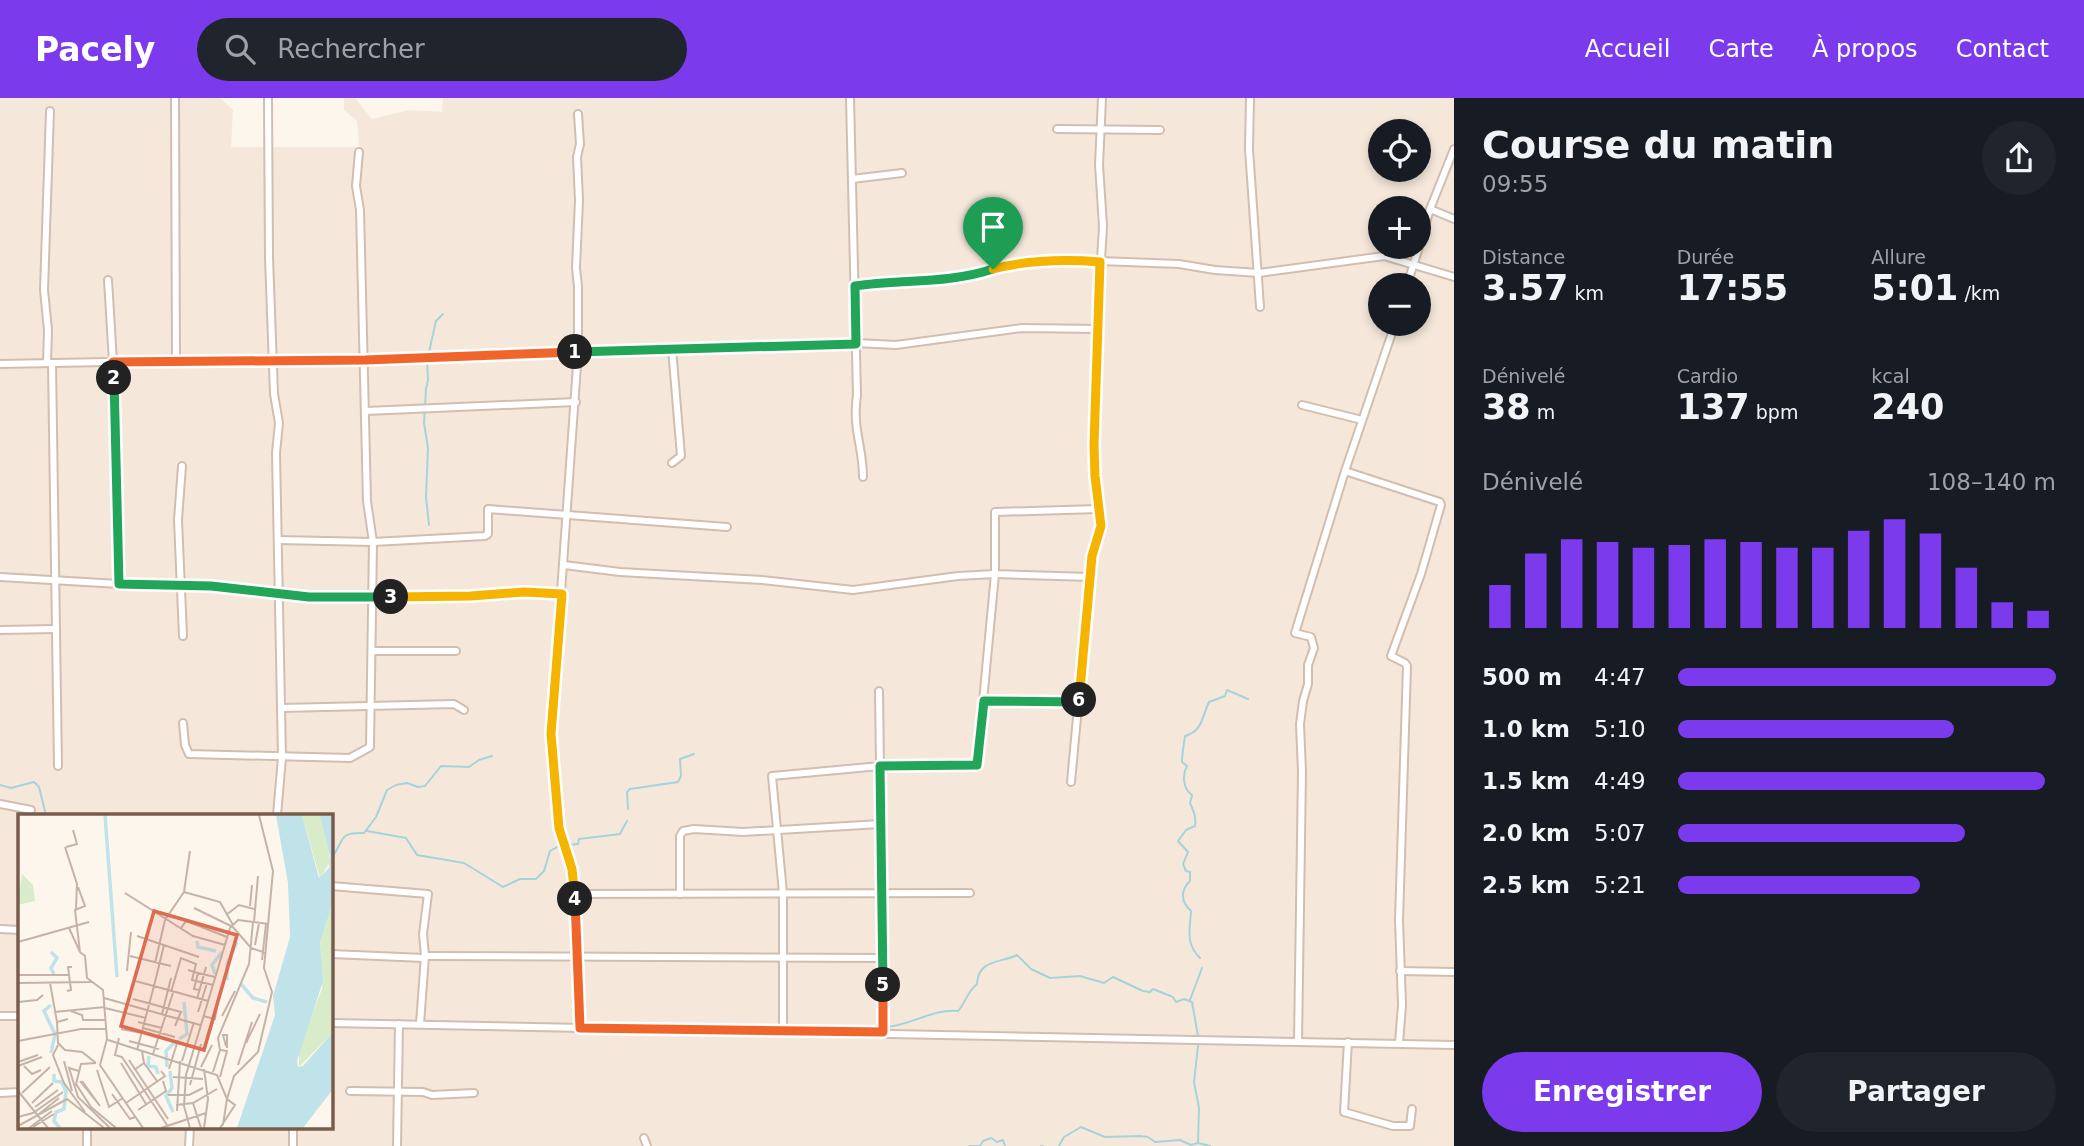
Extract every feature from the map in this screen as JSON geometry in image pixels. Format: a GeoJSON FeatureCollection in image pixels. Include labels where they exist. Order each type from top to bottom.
{"type":"FeatureCollection","features":[{"type":"Feature","properties":{"kind":"street"},"geometry":{"type":"LineString","coordinates":[[174,98],[176,360]]}},
{"type":"Feature","properties":{"kind":"street"},"geometry":{"type":"LineString","coordinates":[[268,98],[274,394],[279,423],[276,453],[282,758],[278,814]]}},
{"type":"Feature","properties":{"kind":"street"},"geometry":{"type":"LineString","coordinates":[[850,98],[857,395],[855,426],[863,477]]}},
{"type":"Feature","properties":{"kind":"street"},"geometry":{"type":"LineString","coordinates":[[1071,782],[1092,556],[1101,526],[1094,445],[1103,226],[1099,165],[1102,98]]}},
{"type":"Feature","properties":{"kind":"street"},"geometry":{"type":"LineString","coordinates":[[1250,98],[1249,149],[1260,307]]}},
{"type":"Feature","properties":{"kind":"street"},"geometry":{"type":"LineString","coordinates":[[50,110],[44,290],[49,363],[58,766]]}},
{"type":"Feature","properties":{"kind":"street"},"geometry":{"type":"LineString","coordinates":[[578,114],[580,144],[577,157],[579,200],[576,268],[579,351],[551,734],[559,828],[572,869],[575,894],[580,1028]]}},
{"type":"Feature","properties":{"kind":"street"},"geometry":{"type":"LineString","coordinates":[[1057,129],[1160,130]]}},
{"type":"Feature","properties":{"kind":"street"},"geometry":{"type":"LineString","coordinates":[[1431,206],[1454,149]]}},
{"type":"Feature","properties":{"kind":"street"},"geometry":{"type":"LineString","coordinates":[[183,723],[186,751],[189,754],[350,758],[369,748],[373,542],[367,501],[360,210],[356,186],[359,152]]}},
{"type":"Feature","properties":{"kind":"street"},"geometry":{"type":"LineString","coordinates":[[852,179],[902,173]]}},
{"type":"Feature","properties":{"kind":"street"},"geometry":{"type":"LineString","coordinates":[[1431,209],[1454,219]]}},
{"type":"Feature","properties":{"kind":"street"},"geometry":{"type":"LineString","coordinates":[[855,286],[972,275],[1020,262],[1073,260],[1179,264],[1259,273],[1382,256],[1454,276]]}},
{"type":"Feature","properties":{"kind":"street"},"geometry":{"type":"LineString","coordinates":[[1411,273],[1415,259]]}},
{"type":"Feature","properties":{"kind":"street"},"geometry":{"type":"LineString","coordinates":[[108,280],[119,584]]}},
{"type":"Feature","properties":{"kind":"street"},"geometry":{"type":"LineString","coordinates":[[0,364],[365,360],[672,348],[896,345],[1022,328],[1097,329]]}},
{"type":"Feature","properties":{"kind":"street"},"geometry":{"type":"LineString","coordinates":[[1298,1042],[1302,772],[1300,722],[1308,684],[1308,664],[1314,648],[1311,637],[1295,633],[1345,471],[1391,336]]}},
{"type":"Feature","properties":{"kind":"street"},"geometry":{"type":"LineString","coordinates":[[671,463],[681,456],[672,348]]}},
{"type":"Feature","properties":{"kind":"street"},"geometry":{"type":"LineString","coordinates":[[366,411],[576,402]]}},
{"type":"Feature","properties":{"kind":"street"},"geometry":{"type":"LineString","coordinates":[[1302,405],[1362,420]]}},
{"type":"Feature","properties":{"kind":"street"},"geometry":{"type":"LineString","coordinates":[[182,466],[178,520],[183,636]]}},
{"type":"Feature","properties":{"kind":"street"},"geometry":{"type":"LineString","coordinates":[[1345,471],[1440,502],[1441,505],[1421,574],[1391,656],[1407,666],[1399,920],[1402,1005],[1399,1044]]}},
{"type":"Feature","properties":{"kind":"street"},"geometry":{"type":"LineString","coordinates":[[278,540],[373,542],[485,536],[488,534],[488,509],[727,527]]}},
{"type":"Feature","properties":{"kind":"street"},"geometry":{"type":"LineString","coordinates":[[783,1032],[783,893],[772,776],[880,766],[977,765],[995,574],[995,512],[1098,509]]}},
{"type":"Feature","properties":{"kind":"street"},"geometry":{"type":"LineString","coordinates":[[564,565],[620,572],[762,580],[853,590],[958,576],[1091,576]]}},
{"type":"Feature","properties":{"kind":"street"},"geometry":{"type":"LineString","coordinates":[[0,577],[211,586],[279,595],[373,598],[524,592],[562,594]]}},
{"type":"Feature","properties":{"kind":"street"},"geometry":{"type":"LineString","coordinates":[[0,631],[56,629]]}},
{"type":"Feature","properties":{"kind":"street"},"geometry":{"type":"LineString","coordinates":[[372,651],[456,651]]}},
{"type":"Feature","properties":{"kind":"street"},"geometry":{"type":"LineString","coordinates":[[879,691],[883,1032]]}},
{"type":"Feature","properties":{"kind":"street"},"geometry":{"type":"LineString","coordinates":[[984,701],[1079,702]]}},
{"type":"Feature","properties":{"kind":"street"},"geometry":{"type":"LineString","coordinates":[[281,708],[454,704],[464,710]]}},
{"type":"Feature","properties":{"kind":"street"},"geometry":{"type":"LineString","coordinates":[[0,804],[31,810]]}},
{"type":"Feature","properties":{"kind":"street"},"geometry":{"type":"LineString","coordinates":[[681,894],[680,836],[683,831],[777,831],[880,824]]}},
{"type":"Feature","properties":{"kind":"street"},"geometry":{"type":"LineString","coordinates":[[332,886],[426,893],[429,897],[424,934],[420,1024]]}},
{"type":"Feature","properties":{"kind":"street"},"geometry":{"type":"LineString","coordinates":[[575,894],[970,893]]}},
{"type":"Feature","properties":{"kind":"street"},"geometry":{"type":"LineString","coordinates":[[0,929],[18,930]]}},
{"type":"Feature","properties":{"kind":"street"},"geometry":{"type":"LineString","coordinates":[[332,954],[424,957],[882,958]]}},
{"type":"Feature","properties":{"kind":"street"},"geometry":{"type":"LineString","coordinates":[[1400,971],[1454,972]]}},
{"type":"Feature","properties":{"kind":"street"},"geometry":{"type":"LineString","coordinates":[[0,1016],[18,1016]]}},
{"type":"Feature","properties":{"kind":"street"},"geometry":{"type":"LineString","coordinates":[[332,1023],[1454,1045]]}},
{"type":"Feature","properties":{"kind":"street"},"geometry":{"type":"LineString","coordinates":[[397,1146],[399,1024]]}},
{"type":"Feature","properties":{"kind":"street"},"geometry":{"type":"LineString","coordinates":[[1348,1042],[1344,1112],[1393,1126],[1410,1126],[1412,1110]]}},
{"type":"Feature","properties":{"kind":"street"},"geometry":{"type":"LineString","coordinates":[[350,1091],[425,1092],[432,1095],[474,1093]]}},
{"type":"Feature","properties":{"kind":"street"},"geometry":{"type":"LineString","coordinates":[[0,1093],[18,1092]]}},
{"type":"Feature","properties":{"kind":"street"},"geometry":{"type":"LineString","coordinates":[[190,1128],[190,1146]]}},
{"type":"Feature","properties":{"kind":"street"},"geometry":{"type":"LineString","coordinates":[[293,1128],[293,1146]]}},
{"type":"Feature","properties":{"kind":"street"},"geometry":{"type":"LineString","coordinates":[[87,1132],[87,1146]]}},
{"type":"Feature","properties":{"kind":"shaded area"},"geometry":{"type":"Polygon","coordinates":[[[0,98],[220,98],[233,110],[231,147],[359,147],[357,121],[344,110],[344,98],[355,98],[372,119],[409,110],[442,112],[443,98],[1454,98],[1454,1146],[0,1146],[0,98]]]}},
{"type":"Feature","properties":{"kind":"waterway"},"geometry":{"type":"LineString","coordinates":[[429,352],[436,321],[443,314]]}},
{"type":"Feature","properties":{"kind":"waterway"},"geometry":{"type":"LineString","coordinates":[[427,361],[424,423],[428,448],[426,497],[429,525]]}},
{"type":"Feature","properties":{"kind":"waterway"},"geometry":{"type":"LineString","coordinates":[[1200,958],[1190,942],[1191,911],[1183,896],[1190,881],[1190,872],[1186,871],[1183,864],[1188,852],[1178,841],[1186,830],[1195,826],[1190,803],[1192,795],[1184,782],[1187,766],[1182,762],[1185,736],[1199,727],[1209,702],[1225,696],[1227,690],[1248,699]]}},
{"type":"Feature","properties":{"kind":"waterway"},"geometry":{"type":"LineString","coordinates":[[628,809],[627,792],[630,789],[678,782],[681,776],[680,759],[694,754]]}},
{"type":"Feature","properties":{"kind":"waterway"},"geometry":{"type":"LineString","coordinates":[[332,857],[345,836],[364,833],[376,817],[387,790],[407,783],[418,787],[425,786],[441,766],[469,767],[492,756]]}},
{"type":"Feature","properties":{"kind":"waterway"},"geometry":{"type":"LineString","coordinates":[[0,785],[11,788],[34,782],[39,787],[46,814]]}},
{"type":"Feature","properties":{"kind":"waterway"},"geometry":{"type":"LineString","coordinates":[[567,845],[578,844],[579,839],[620,834],[627,821]]}},
{"type":"Feature","properties":{"kind":"waterway"},"geometry":{"type":"LineString","coordinates":[[367,831],[406,838],[417,855],[464,863],[503,887],[520,879],[536,879],[544,871],[550,851],[559,846]]}},
{"type":"Feature","properties":{"kind":"waterway"},"geometry":{"type":"LineString","coordinates":[[885,1027],[904,1024],[940,1012],[958,1011],[977,984],[981,970],[991,963],[1017,955],[1031,969],[1050,978],[1080,976],[1104,983],[1113,977],[1143,991],[1150,992],[1153,989],[1173,997],[1176,1002],[1184,999],[1192,1002],[1198,1036]]}},
{"type":"Feature","properties":{"kind":"waterway"},"geometry":{"type":"LineString","coordinates":[[1190,1000],[1202,968]]}},
{"type":"Feature","properties":{"kind":"waterway"},"geometry":{"type":"LineString","coordinates":[[867,1029],[880,1028]]}},
{"type":"Feature","properties":{"kind":"waterway"},"geometry":{"type":"LineString","coordinates":[[1198,1046],[1194,1082],[1199,1108],[1198,1142]]}},
{"type":"Feature","properties":{"kind":"waterway"},"geometry":{"type":"LineString","coordinates":[[1059,1146],[1064,1137],[1081,1127],[1105,1137],[1140,1136],[1155,1142],[1180,1140],[1191,1145],[1198,1143],[1210,1146]]}},
{"type":"Feature","properties":{"kind":"waterway"},"geometry":{"type":"LineString","coordinates":[[969,1146],[980,1146],[983,1141],[991,1138],[997,1142],[1003,1140],[1005,1146]]}},
{"type":"Feature","properties":{"kind":"route"},"geometry":{"type":"LineString","coordinates":[[1020,262],[1100,262],[1094,445],[1101,526],[1092,556],[1079,702],[984,701],[977,765],[880,766],[883,1032],[580,1028],[575,894],[572,869],[559,828],[551,734],[562,594],[524,592],[461,597],[309,597],[211,586],[119,584],[113,362],[365,360],[856,344],[855,286],[879,282],[930,281],[993,269],[1020,262]]}}]}
